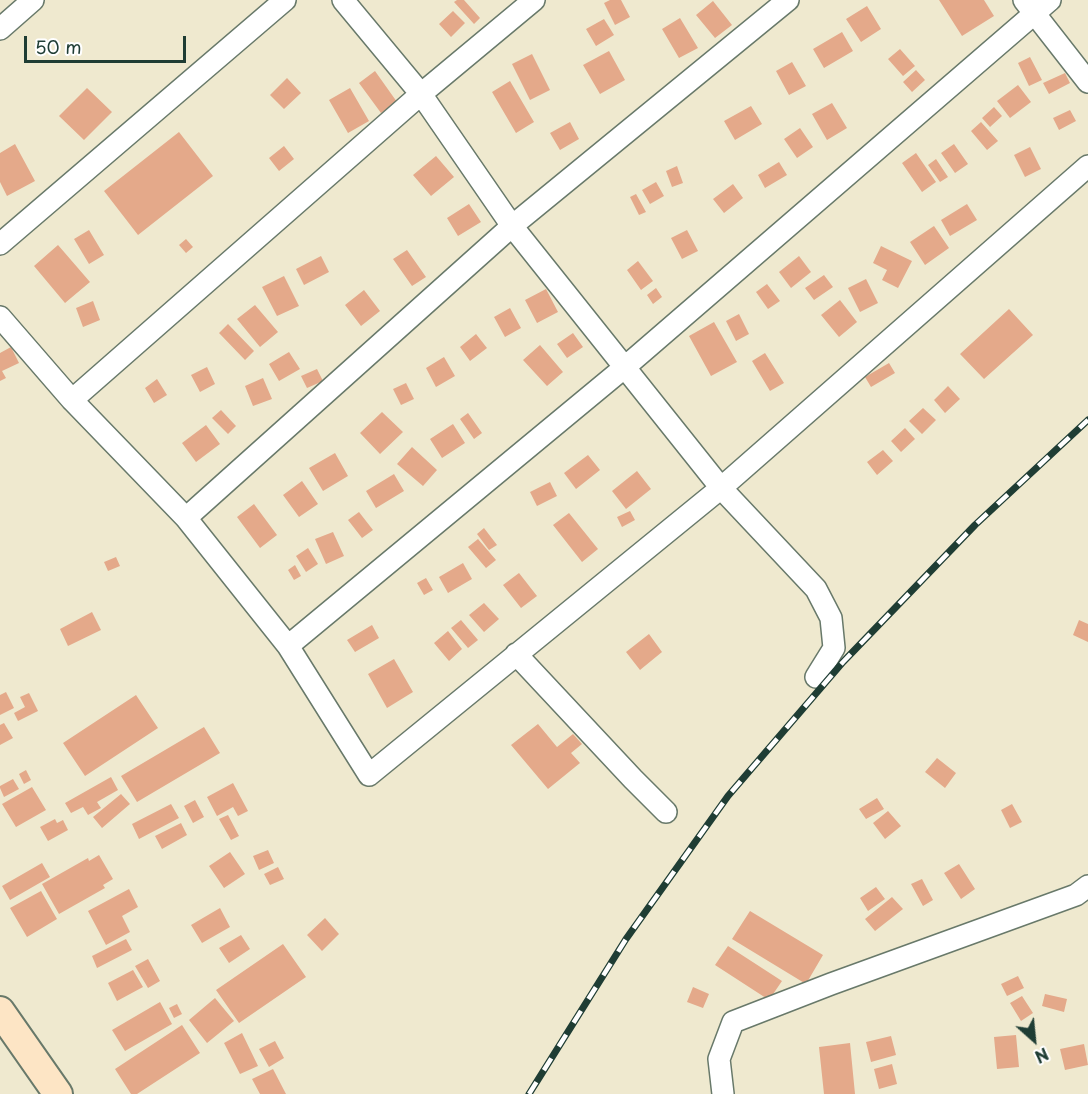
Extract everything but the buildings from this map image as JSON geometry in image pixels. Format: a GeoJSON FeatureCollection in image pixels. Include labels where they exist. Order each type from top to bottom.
{"type":"FeatureCollection","features":[{"type":"Feature","properties":{"kind":"main road"},"geometry":{"type":"LineString","coordinates":[[0,1011],[58,1094]]}},
{"type":"Feature","properties":{"kind":"street"},"geometry":{"type":"LineString","coordinates":[[0,28],[33,0]]}},
{"type":"Feature","properties":{"kind":"street"},"geometry":{"type":"LineString","coordinates":[[0,244],[285,0]]}},
{"type":"Feature","properties":{"kind":"street"},"geometry":{"type":"LineString","coordinates":[[343,0],[421,94],[512,226],[721,488],[816,589],[831,618],[834,648],[816,677]]}},
{"type":"Feature","properties":{"kind":"street"},"geometry":{"type":"LineString","coordinates":[[72,400],[421,94],[534,0]]}},
{"type":"Feature","properties":{"kind":"street"},"geometry":{"type":"LineString","coordinates":[[186,518],[512,226],[788,0]]}},
{"type":"Feature","properties":{"kind":"street"},"geometry":{"type":"LineString","coordinates":[[288,646],[625,367],[1036,4],[1088,82]]}},
{"type":"Feature","properties":{"kind":"street"},"geometry":{"type":"LineString","coordinates":[[0,317],[72,400],[186,518],[288,646],[369,775],[721,488],[1088,166]]}},
{"type":"Feature","properties":{"kind":"street"},"geometry":{"type":"LineString","coordinates":[[516,654],[666,812]]}},
{"type":"Feature","properties":{"kind":"street"},"geometry":{"type":"LineString","coordinates":[[723,1094],[719,1059],[733,1022],[1076,895],[1088,886]]}},
{"type":"Feature","properties":{"kind":"railway"},"geometry":{"type":"LineString","coordinates":[[529,1094],[626,939],[728,796],[843,662],[975,525],[1088,420]]}}]}
